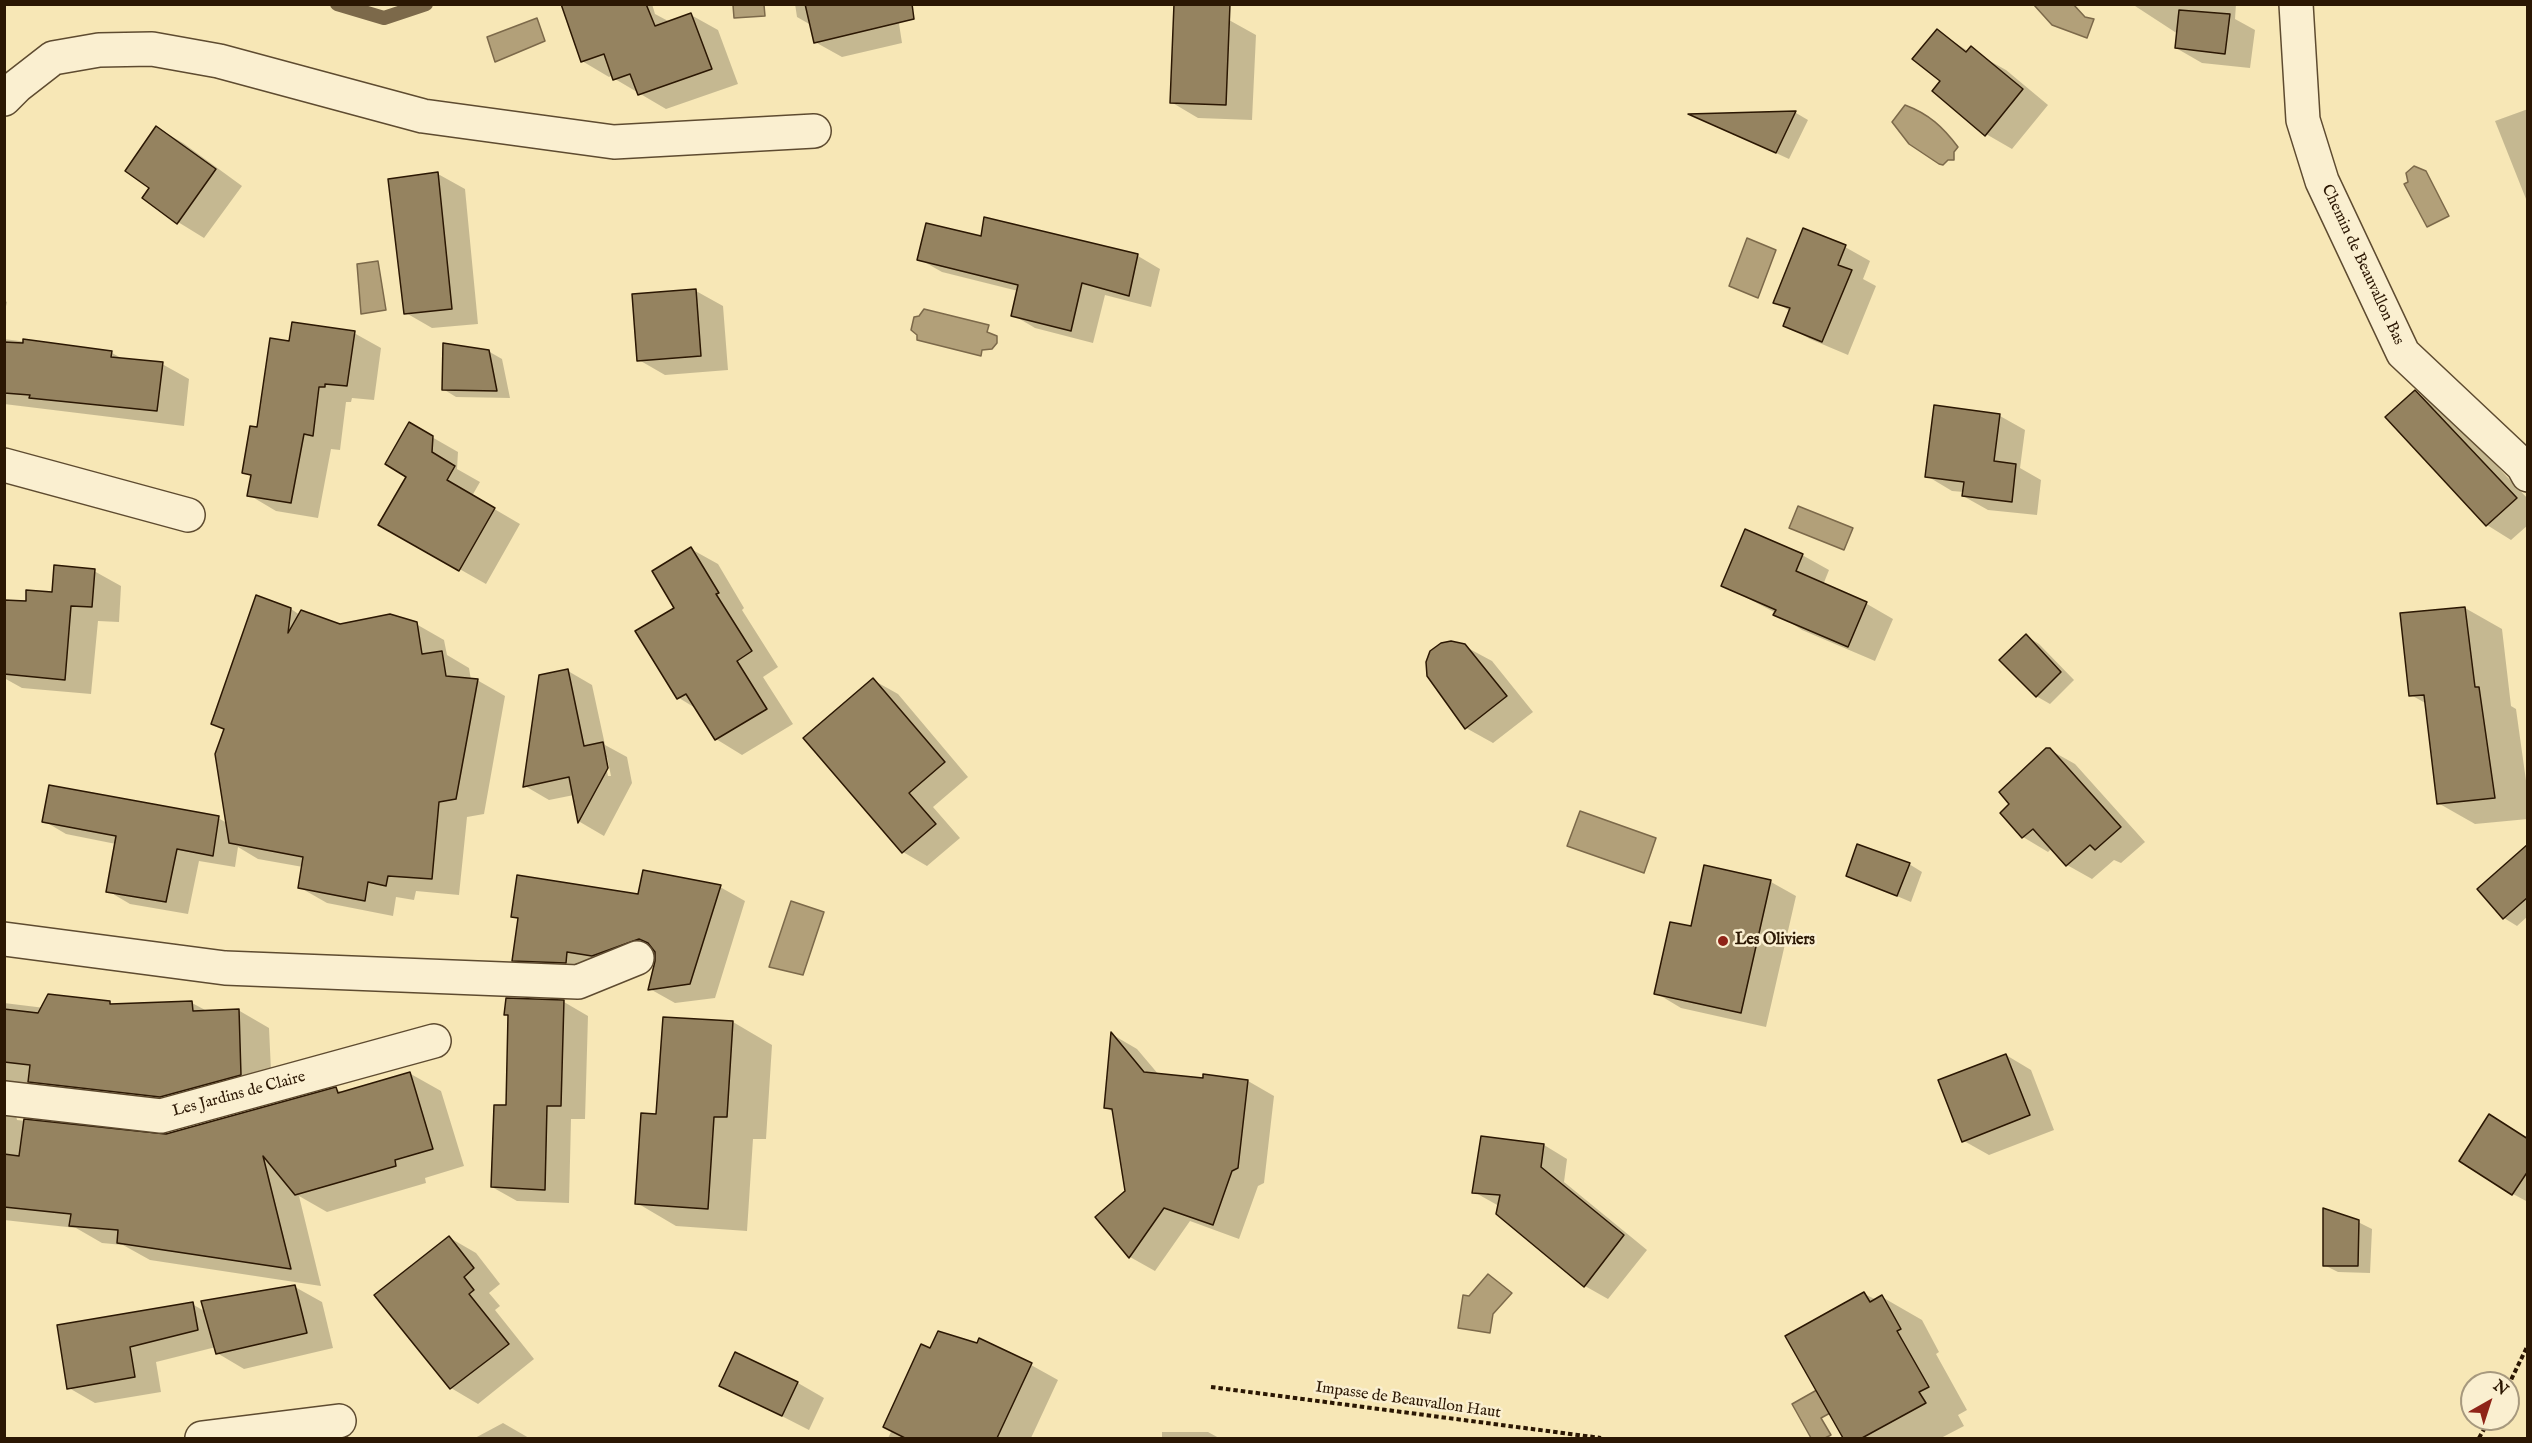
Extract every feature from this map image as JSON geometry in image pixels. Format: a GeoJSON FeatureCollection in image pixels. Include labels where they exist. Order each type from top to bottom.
{"type":"FeatureCollection","features":[{"type":"Feature","properties":{"kind":"street","name":"Chemin de Beauvallon Bas"},"geometry":{"type":"LineString","coordinates":[[2296,4],[2303,120],[2322,181],[2403,353],[2523,466],[2528,475]]}},
{"type":"Feature","properties":{"kind":"street"},"geometry":{"type":"LineString","coordinates":[[4,99],[16,86],[53,58],[99,50],[152,49],[219,61],[423,116],[614,142],[814,131]]}},
{"type":"Feature","properties":{"kind":"street"},"geometry":{"type":"LineString","coordinates":[[4,465],[188,515]]}},
{"type":"Feature","properties":{"kind":"street"},"geometry":{"type":"LineString","coordinates":[[4,939],[225,968],[578,982],[637,958]]}},
{"type":"Feature","properties":{"kind":"street","name":"Les Jardins de Claire"},"geometry":{"type":"LineString","coordinates":[[4,1098],[161,1116],[434,1041]]}},
{"type":"Feature","properties":{"kind":"street"},"geometry":{"type":"LineString","coordinates":[[202,1438],[339,1421]]}},
{"type":"Feature","properties":{"kind":"path"},"geometry":{"type":"LineString","coordinates":[[2515,1371],[2528,1345]]}},
{"type":"Feature","properties":{"kind":"path","name":"Impasse de Beauvallon Haut"},"geometry":{"type":"LineString","coordinates":[[1211,1387],[1601,1438]]}},
{"type":"Feature","properties":{"kind":"shaded area"},"geometry":{"type":"Polygon","coordinates":[[[733,5],[764,5],[765,16],[734,18],[733,5]]]}},
{"type":"Feature","properties":{"kind":"shaded area"},"geometry":{"type":"Polygon","coordinates":[[[2034,5],[2074,5],[2085,17],[2094,19],[2087,38],[2052,25],[2034,5]]]}},
{"type":"Feature","properties":{"kind":"shaded area"},"geometry":{"type":"Polygon","coordinates":[[[537,18],[545,41],[495,62],[487,37],[537,18]]]}},
{"type":"Feature","properties":{"kind":"shaded area"},"geometry":{"type":"Polygon","coordinates":[[[1905,105],[1928,117],[1947,133],[1958,147],[1954,152],[1954,160],[1948,160],[1943,165],[1939,164],[1909,144],[1892,122],[1905,105]]]}},
{"type":"Feature","properties":{"kind":"shaded area"},"geometry":{"type":"Polygon","coordinates":[[[2414,166],[2426,171],[2449,216],[2427,227],[2404,184],[2408,182],[2406,173],[2414,166]]]}},
{"type":"Feature","properties":{"kind":"shaded area"},"geometry":{"type":"Polygon","coordinates":[[[1747,238],[1776,250],[1758,298],[1729,286],[1747,238]]]}},
{"type":"Feature","properties":{"kind":"shaded area"},"geometry":{"type":"Polygon","coordinates":[[[378,261],[386,310],[361,314],[357,264],[378,261]]]}},
{"type":"Feature","properties":{"kind":"shaded area"},"geometry":{"type":"Polygon","coordinates":[[[924,309],[989,325],[987,332],[997,336],[997,343],[992,349],[982,350],[981,356],[917,340],[917,335],[911,330],[914,317],[919,316],[924,309]]]}},
{"type":"Feature","properties":{"kind":"shaded area"},"geometry":{"type":"Polygon","coordinates":[[[1798,506],[1853,528],[1844,550],[1789,528],[1798,506]]]}},
{"type":"Feature","properties":{"kind":"shaded area"},"geometry":{"type":"Polygon","coordinates":[[[1580,811],[1656,838],[1644,873],[1567,846],[1580,811]]]}},
{"type":"Feature","properties":{"kind":"shaded area"},"geometry":{"type":"Polygon","coordinates":[[[791,901],[824,912],[803,975],[769,967],[791,901]]]}},
{"type":"Feature","properties":{"kind":"shaded area"},"geometry":{"type":"Polygon","coordinates":[[[1488,1274],[1512,1293],[1493,1314],[1490,1333],[1458,1328],[1463,1295],[1469,1296],[1488,1274]]]}},
{"type":"Feature","properties":{"kind":"shaded area"},"geometry":{"type":"Polygon","coordinates":[[[1838,1378],[1852,1401],[1821,1418],[1831,1435],[1825,1438],[1811,1438],[1792,1404],[1838,1378]]]}},
{"type":"Feature","properties":{"kind":"building"},"geometry":{"type":"Polygon","coordinates":[[[561,4],[646,4],[655,26],[691,13],[712,69],[638,95],[630,74],[613,80],[604,54],[581,62],[561,4]]]}},
{"type":"Feature","properties":{"kind":"building"},"geometry":{"type":"Polygon","coordinates":[[[805,4],[912,4],[914,19],[814,43],[805,4]]]}},
{"type":"Feature","properties":{"kind":"building"},"geometry":{"type":"Polygon","coordinates":[[[1174,4],[1230,4],[1226,105],[1170,103],[1174,4]]]}},
{"type":"Feature","properties":{"kind":"building"},"geometry":{"type":"Polygon","coordinates":[[[2179,10],[2230,14],[2225,54],[2175,48],[2179,10]]]}},
{"type":"Feature","properties":{"kind":"building"},"geometry":{"type":"Polygon","coordinates":[[[1937,29],[1966,52],[1971,46],[2023,89],[1985,136],[1932,91],[1940,81],[1912,59],[1937,29]]]}},
{"type":"Feature","properties":{"kind":"building"},"geometry":{"type":"Polygon","coordinates":[[[1796,111],[1776,153],[1688,114],[1796,111]]]}},
{"type":"Feature","properties":{"kind":"building"},"geometry":{"type":"Polygon","coordinates":[[[156,126],[216,169],[177,224],[142,198],[149,188],[125,171],[156,126]]]}},
{"type":"Feature","properties":{"kind":"building"},"geometry":{"type":"Polygon","coordinates":[[[438,172],[452,309],[404,314],[388,179],[438,172]]]}},
{"type":"Feature","properties":{"kind":"building"},"geometry":{"type":"Polygon","coordinates":[[[984,217],[1138,254],[1129,296],[1082,283],[1071,331],[1011,316],[1018,285],[917,260],[926,223],[981,236],[984,217]]]}},
{"type":"Feature","properties":{"kind":"building"},"geometry":{"type":"Polygon","coordinates":[[[1803,228],[1846,245],[1838,265],[1852,270],[1822,342],[1783,326],[1790,308],[1773,303],[1803,228]]]}},
{"type":"Feature","properties":{"kind":"building"},"geometry":{"type":"Polygon","coordinates":[[[696,289],[701,356],[637,361],[632,294],[696,289]]]}},
{"type":"Feature","properties":{"kind":"building"},"geometry":{"type":"Polygon","coordinates":[[[292,322],[355,331],[347,386],[325,384],[325,387],[319,387],[313,436],[304,434],[291,503],[247,496],[251,475],[242,473],[250,426],[257,427],[270,338],[289,341],[292,322]]]}},
{"type":"Feature","properties":{"kind":"building"},"geometry":{"type":"Polygon","coordinates":[[[23,339],[112,351],[111,357],[163,362],[157,411],[29,398],[30,395],[4,393],[4,342],[23,343],[23,339]]]}},
{"type":"Feature","properties":{"kind":"building"},"geometry":{"type":"Polygon","coordinates":[[[443,343],[489,350],[497,391],[442,390],[443,343]]]}},
{"type":"Feature","properties":{"kind":"building"},"geometry":{"type":"Polygon","coordinates":[[[2415,390],[2517,498],[2486,526],[2385,417],[2415,390]]]}},
{"type":"Feature","properties":{"kind":"building"},"geometry":{"type":"Polygon","coordinates":[[[1934,405],[2000,414],[1994,461],[2016,464],[2012,502],[1962,496],[1964,482],[1925,477],[1934,405]]]}},
{"type":"Feature","properties":{"kind":"building"},"geometry":{"type":"Polygon","coordinates":[[[409,422],[433,436],[432,452],[455,466],[447,480],[495,508],[459,571],[378,525],[406,477],[385,464],[409,422]]]}},
{"type":"Feature","properties":{"kind":"building"},"geometry":{"type":"Polygon","coordinates":[[[1745,529],[1803,554],[1796,571],[1867,602],[1848,647],[1773,615],[1776,610],[1721,586],[1745,529]]]}},
{"type":"Feature","properties":{"kind":"building"},"geometry":{"type":"Polygon","coordinates":[[[691,547],[719,593],[716,594],[752,651],[737,661],[767,709],[715,740],[686,694],[677,699],[635,631],[674,608],[652,571],[691,547]]]}},
{"type":"Feature","properties":{"kind":"building"},"geometry":{"type":"Polygon","coordinates":[[[54,565],[95,569],[92,607],[71,606],[65,680],[4,674],[4,600],[26,601],[26,590],[52,592],[54,565]]]}},
{"type":"Feature","properties":{"kind":"building"},"geometry":{"type":"Polygon","coordinates":[[[256,595],[291,608],[288,633],[301,610],[340,624],[390,614],[417,622],[422,654],[442,651],[446,676],[478,679],[456,799],[439,802],[432,879],[388,876],[386,886],[368,882],[365,901],[298,888],[303,857],[229,843],[215,754],[224,729],[211,724],[256,595]]]}},
{"type":"Feature","properties":{"kind":"building"},"geometry":{"type":"Polygon","coordinates":[[[2465,607],[2475,687],[2479,687],[2495,798],[2437,804],[2424,695],[2409,696],[2400,613],[2465,607]]]}},
{"type":"Feature","properties":{"kind":"building"},"geometry":{"type":"Polygon","coordinates":[[[2026,634],[2061,672],[2036,697],[1999,660],[2026,634]]]}},
{"type":"Feature","properties":{"kind":"building"},"geometry":{"type":"Polygon","coordinates":[[[1451,641],[1465,644],[1507,696],[1465,729],[1427,676],[1426,662],[1430,651],[1441,643],[1451,641]]]}},
{"type":"Feature","properties":{"kind":"building"},"geometry":{"type":"Polygon","coordinates":[[[568,669],[584,746],[603,742],[608,768],[578,823],[569,777],[523,787],[539,675],[568,669]]]}},
{"type":"Feature","properties":{"kind":"building"},"geometry":{"type":"Polygon","coordinates":[[[873,678],[945,762],[909,793],[936,824],[902,853],[803,738],[873,678]]]}},
{"type":"Feature","properties":{"kind":"building"},"geometry":{"type":"Polygon","coordinates":[[[2046,748],[2050,748],[2121,827],[2095,850],[2090,845],[2066,866],[2033,829],[2022,838],[2000,813],[2009,804],[1999,792],[2046,748]]]}},
{"type":"Feature","properties":{"kind":"building"},"geometry":{"type":"Polygon","coordinates":[[[49,785],[219,816],[213,856],[177,849],[166,902],[106,892],[116,836],[42,822],[49,785]]]}},
{"type":"Feature","properties":{"kind":"building"},"geometry":{"type":"Polygon","coordinates":[[[1857,844],[1910,863],[1897,896],[1846,876],[1857,844]]]}},
{"type":"Feature","properties":{"kind":"building"},"geometry":{"type":"Polygon","coordinates":[[[2528,844],[2528,897],[2503,919],[2477,889],[2528,844]]]}},
{"type":"Feature","properties":{"kind":"building","name":"Les Oliviers"},"geometry":{"type":"Polygon","coordinates":[[[1704,865],[1771,880],[1741,1013],[1654,994],[1670,922],[1691,926],[1704,865]]]}},
{"type":"Feature","properties":{"kind":"building"},"geometry":{"type":"Polygon","coordinates":[[[643,870],[721,885],[690,984],[648,990],[655,952],[648,943],[639,939],[592,956],[567,952],[566,963],[512,961],[518,918],[511,917],[517,875],[638,894],[643,870]]]}},
{"type":"Feature","properties":{"kind":"building"},"geometry":{"type":"Polygon","coordinates":[[[48,994],[110,1001],[110,1004],[192,1001],[193,1011],[239,1009],[241,1075],[160,1097],[28,1082],[30,1065],[4,1062],[4,1009],[38,1013],[48,994]]]}},
{"type":"Feature","properties":{"kind":"building"},"geometry":{"type":"Polygon","coordinates":[[[506,998],[564,1000],[561,1106],[547,1106],[545,1190],[491,1187],[494,1105],[506,1105],[508,1015],[504,1015],[506,998]]]}},
{"type":"Feature","properties":{"kind":"building"},"geometry":{"type":"Polygon","coordinates":[[[663,1017],[733,1021],[727,1117],[714,1117],[708,1209],[635,1204],[641,1113],[656,1114],[663,1017]]]}},
{"type":"Feature","properties":{"kind":"building"},"geometry":{"type":"Polygon","coordinates":[[[1111,1032],[1144,1072],[1203,1078],[1203,1074],[1248,1080],[1238,1168],[1232,1171],[1213,1225],[1164,1208],[1129,1258],[1095,1217],[1125,1191],[1112,1109],[1104,1108],[1111,1032]]]}},
{"type":"Feature","properties":{"kind":"building"},"geometry":{"type":"Polygon","coordinates":[[[2006,1054],[2030,1115],[1962,1142],[1938,1080],[2006,1054]]]}},
{"type":"Feature","properties":{"kind":"building"},"geometry":{"type":"Polygon","coordinates":[[[410,1072],[433,1149],[395,1160],[396,1166],[295,1195],[263,1156],[291,1269],[117,1243],[118,1230],[69,1226],[71,1214],[4,1207],[4,1154],[19,1156],[24,1119],[166,1134],[336,1087],[338,1093],[410,1072]]]}},
{"type":"Feature","properties":{"kind":"building"},"geometry":{"type":"Polygon","coordinates":[[[2489,1114],[2528,1139],[2528,1171],[2512,1195],[2459,1161],[2489,1114]]]}},
{"type":"Feature","properties":{"kind":"building"},"geometry":{"type":"Polygon","coordinates":[[[1481,1136],[1544,1144],[1541,1167],[1624,1235],[1584,1287],[1496,1214],[1500,1195],[1472,1193],[1481,1136]]]}},
{"type":"Feature","properties":{"kind":"building"},"geometry":{"type":"Polygon","coordinates":[[[2323,1208],[2359,1220],[2358,1266],[2323,1266],[2323,1208]]]}},
{"type":"Feature","properties":{"kind":"building"},"geometry":{"type":"Polygon","coordinates":[[[449,1236],[474,1268],[464,1277],[474,1290],[469,1294],[509,1344],[450,1389],[374,1295],[449,1236]]]}},
{"type":"Feature","properties":{"kind":"building"},"geometry":{"type":"Polygon","coordinates":[[[295,1285],[307,1333],[216,1354],[201,1301],[295,1285]]]}},
{"type":"Feature","properties":{"kind":"building"},"geometry":{"type":"Polygon","coordinates":[[[1864,1292],[1870,1302],[1882,1295],[1901,1329],[1897,1331],[1929,1387],[1919,1392],[1926,1403],[1862,1438],[1843,1438],[1785,1336],[1864,1292]]]}},
{"type":"Feature","properties":{"kind":"building"},"geometry":{"type":"Polygon","coordinates":[[[193,1302],[198,1330],[130,1347],[135,1377],[67,1389],[57,1325],[193,1302]]]}},
{"type":"Feature","properties":{"kind":"building"},"geometry":{"type":"Polygon","coordinates":[[[938,1331],[977,1343],[979,1338],[1032,1363],[997,1438],[905,1438],[883,1427],[921,1344],[930,1348],[938,1331]]]}},
{"type":"Feature","properties":{"kind":"building"},"geometry":{"type":"Polygon","coordinates":[[[735,1352],[798,1382],[782,1416],[719,1386],[735,1352]]]}},
{"type":"Feature","properties":{"kind":"waterway"},"geometry":{"type":"LineString","coordinates":[[337,4],[384,18],[426,4]]}},
{"type":"Feature","properties":{"kind":"place","name":"Les Oliviers"},"geometry":{"type":"Point","coordinates":[1723,941]}}]}
